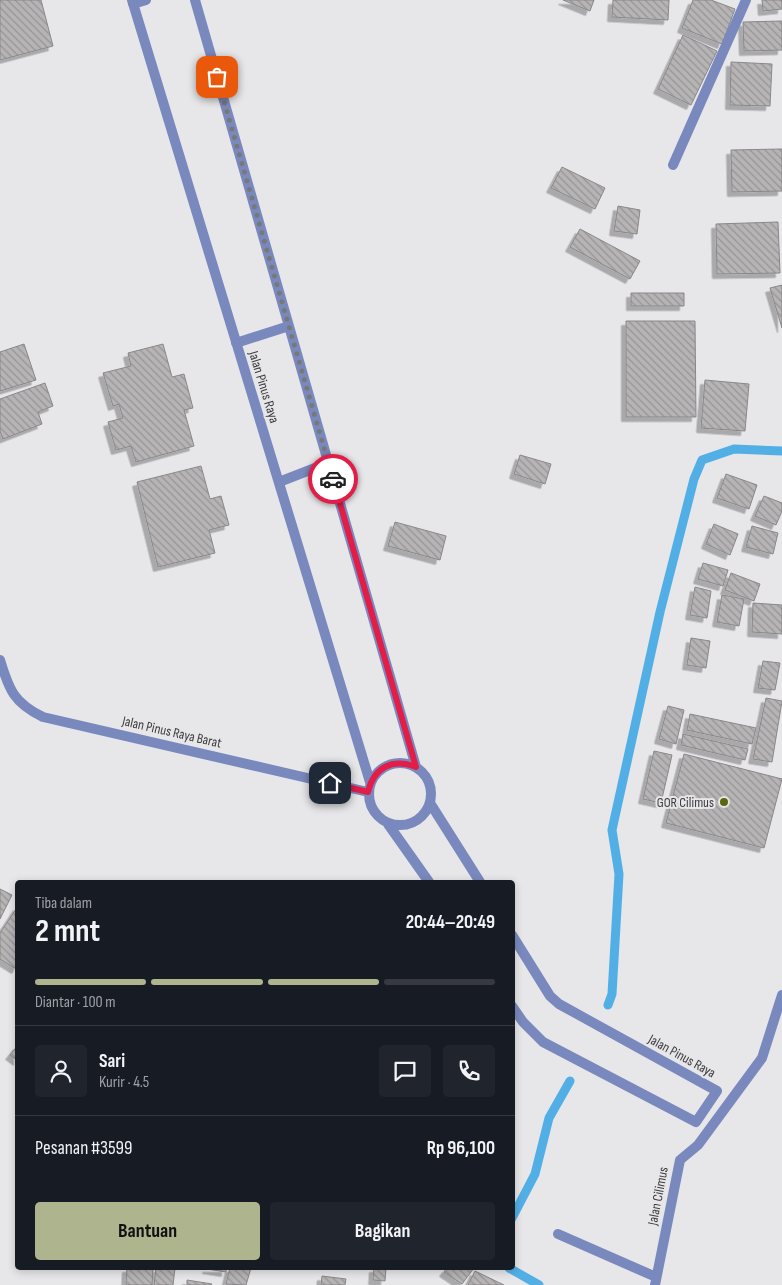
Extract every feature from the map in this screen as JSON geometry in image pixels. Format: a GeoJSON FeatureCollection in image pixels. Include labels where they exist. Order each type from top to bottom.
{"type":"FeatureCollection","features":[{"type":"Feature","properties":{"kind":"street"},"geometry":{"type":"LineString","coordinates":[[133,2],[146,0]]}},
{"type":"Feature","properties":{"kind":"street"},"geometry":{"type":"LineString","coordinates":[[195,0],[416,767],[429,782],[431,792],[427,810],[414,822],[406,825],[388,824]]}},
{"type":"Feature","properties":{"kind":"street"},"geometry":{"type":"LineString","coordinates":[[673,165],[746,0]]}},
{"type":"Feature","properties":{"kind":"street","name":"Jalan Pinus Raya"},"geometry":{"type":"LineString","coordinates":[[133,2],[279,482],[369,787],[373,811],[388,824],[427,880]]}},
{"type":"Feature","properties":{"kind":"street"},"geometry":{"type":"LineString","coordinates":[[236,343],[289,326]]}},
{"type":"Feature","properties":{"kind":"street"},"geometry":{"type":"LineString","coordinates":[[279,482],[328,463]]}},
{"type":"Feature","properties":{"kind":"street","name":"Jalan Pinus Raya Barat"},"geometry":{"type":"LineString","coordinates":[[0,660],[7,682],[19,703],[43,717],[369,787]]}},
{"type":"Feature","properties":{"kind":"street"},"geometry":{"type":"LineString","coordinates":[[369,787],[384,766],[405,763],[416,767]]}},
{"type":"Feature","properties":{"kind":"street"},"geometry":{"type":"LineString","coordinates":[[430,802],[479,880]]}},
{"type":"Feature","properties":{"kind":"street","name":"Jalan Pinus Raya"},"geometry":{"type":"LineString","coordinates":[[515,940],[550,996],[559,1004],[718,1091],[696,1122],[543,1042],[534,1035],[515,1010]]}},
{"type":"Feature","properties":{"kind":"street","name":"Jalan Cilimus"},"geometry":{"type":"LineString","coordinates":[[656,1281],[680,1160],[698,1145],[762,1058],[782,995]]}},
{"type":"Feature","properties":{"kind":"street"},"geometry":{"type":"LineString","coordinates":[[558,1234],[656,1281]]}},
{"type":"Feature","properties":{"kind":"building"},"geometry":{"type":"Polygon","coordinates":[[[0,0],[41,0],[53,46],[0,60],[0,0]]]}},
{"type":"Feature","properties":{"kind":"building"},"geometry":{"type":"Polygon","coordinates":[[[563,0],[594,0],[590,11],[563,0]]]}},
{"type":"Feature","properties":{"kind":"building"},"geometry":{"type":"Polygon","coordinates":[[[613,0],[669,0],[668,20],[612,17],[613,0]]]}},
{"type":"Feature","properties":{"kind":"building"},"geometry":{"type":"Polygon","coordinates":[[[693,0],[711,0],[735,9],[722,44],[682,28],[693,0]]]}},
{"type":"Feature","properties":{"kind":"building"},"geometry":{"type":"Polygon","coordinates":[[[762,0],[782,0],[782,9],[763,11],[762,0]]]}},
{"type":"Feature","properties":{"kind":"building"},"geometry":{"type":"Polygon","coordinates":[[[782,21],[782,50],[744,51],[743,22],[782,21]]]}},
{"type":"Feature","properties":{"kind":"building"},"geometry":{"type":"Polygon","coordinates":[[[683,35],[717,51],[691,105],[658,89],[683,35]]]}},
{"type":"Feature","properties":{"kind":"building"},"geometry":{"type":"Polygon","coordinates":[[[731,62],[772,64],[770,106],[730,105],[731,62]]]}},
{"type":"Feature","properties":{"kind":"building"},"geometry":{"type":"Polygon","coordinates":[[[782,149],[782,191],[732,192],[731,150],[782,149]]]}},
{"type":"Feature","properties":{"kind":"building"},"geometry":{"type":"Polygon","coordinates":[[[562,167],[605,188],[595,209],[551,188],[562,167]]]}},
{"type":"Feature","properties":{"kind":"building"},"geometry":{"type":"Polygon","coordinates":[[[618,206],[640,210],[637,234],[614,231],[618,206]]]}},
{"type":"Feature","properties":{"kind":"building"},"geometry":{"type":"Polygon","coordinates":[[[778,222],[780,273],[717,274],[716,224],[778,222]]]}},
{"type":"Feature","properties":{"kind":"building"},"geometry":{"type":"Polygon","coordinates":[[[580,229],[640,261],[630,279],[570,247],[580,229]]]}},
{"type":"Feature","properties":{"kind":"building"},"geometry":{"type":"Polygon","coordinates":[[[782,285],[782,328],[770,288],[782,285]]]}},
{"type":"Feature","properties":{"kind":"building"},"geometry":{"type":"Polygon","coordinates":[[[631,293],[684,293],[684,306],[631,306],[631,293]]]}},
{"type":"Feature","properties":{"kind":"building"},"geometry":{"type":"Polygon","coordinates":[[[626,321],[695,321],[696,417],[626,417],[626,321]]]}},
{"type":"Feature","properties":{"kind":"building"},"geometry":{"type":"Polygon","coordinates":[[[24,344],[36,380],[0,391],[0,352],[24,344]]]}},
{"type":"Feature","properties":{"kind":"building"},"geometry":{"type":"Polygon","coordinates":[[[163,344],[172,377],[184,374],[193,408],[184,410],[194,446],[136,462],[131,446],[116,450],[108,422],[123,418],[119,404],[113,406],[103,373],[131,366],[128,353],[163,344]]]}},
{"type":"Feature","properties":{"kind":"building"},"geometry":{"type":"Polygon","coordinates":[[[705,380],[749,384],[745,431],[701,428],[705,380]]]}},
{"type":"Feature","properties":{"kind":"building"},"geometry":{"type":"Polygon","coordinates":[[[45,383],[53,406],[38,412],[42,424],[3,439],[0,431],[0,399],[45,383]]]}},
{"type":"Feature","properties":{"kind":"building"},"geometry":{"type":"Polygon","coordinates":[[[520,455],[551,464],[545,484],[514,474],[520,455]]]}},
{"type":"Feature","properties":{"kind":"building"},"geometry":{"type":"Polygon","coordinates":[[[201,466],[210,499],[221,496],[229,525],[209,530],[215,553],[158,567],[137,482],[201,466]]]}},
{"type":"Feature","properties":{"kind":"building"},"geometry":{"type":"Polygon","coordinates":[[[726,474],[757,485],[749,509],[717,498],[726,474]]]}},
{"type":"Feature","properties":{"kind":"building"},"geometry":{"type":"Polygon","coordinates":[[[764,496],[782,503],[782,511],[776,525],[755,516],[764,496]]]}},
{"type":"Feature","properties":{"kind":"building"},"geometry":{"type":"Polygon","coordinates":[[[395,522],[446,536],[440,560],[388,546],[395,522]]]}},
{"type":"Feature","properties":{"kind":"building"},"geometry":{"type":"Polygon","coordinates":[[[714,524],[738,534],[730,555],[706,544],[714,524]]]}},
{"type":"Feature","properties":{"kind":"building"},"geometry":{"type":"Polygon","coordinates":[[[752,526],[778,533],[773,554],[746,547],[752,526]]]}},
{"type":"Feature","properties":{"kind":"building"},"geometry":{"type":"Polygon","coordinates":[[[703,563],[728,570],[723,586],[698,579],[703,563]]]}},
{"type":"Feature","properties":{"kind":"building"},"geometry":{"type":"Polygon","coordinates":[[[731,573],[760,584],[754,601],[725,590],[731,573]]]}},
{"type":"Feature","properties":{"kind":"building"},"geometry":{"type":"Polygon","coordinates":[[[695,587],[711,591],[707,618],[690,615],[695,587]]]}},
{"type":"Feature","properties":{"kind":"building"},"geometry":{"type":"Polygon","coordinates":[[[722,595],[744,599],[739,626],[717,622],[722,595]]]}},
{"type":"Feature","properties":{"kind":"building"},"geometry":{"type":"Polygon","coordinates":[[[753,603],[782,605],[782,634],[752,632],[753,603]]]}},
{"type":"Feature","properties":{"kind":"building"},"geometry":{"type":"Polygon","coordinates":[[[691,638],[710,641],[706,668],[687,665],[691,638]]]}},
{"type":"Feature","properties":{"kind":"building"},"geometry":{"type":"Polygon","coordinates":[[[763,661],[780,663],[775,690],[758,688],[763,661]]]}},
{"type":"Feature","properties":{"kind":"building"},"geometry":{"type":"Polygon","coordinates":[[[766,698],[782,701],[772,762],[753,759],[766,698]]]}},
{"type":"Feature","properties":{"kind":"building"},"geometry":{"type":"Polygon","coordinates":[[[668,706],[684,710],[676,744],[659,739],[668,706]]]}},
{"type":"Feature","properties":{"kind":"building"},"geometry":{"type":"Polygon","coordinates":[[[690,714],[756,728],[752,744],[687,730],[690,714]]]}},
{"type":"Feature","properties":{"kind":"building"},"geometry":{"type":"Polygon","coordinates":[[[683,734],[748,749],[745,760],[681,745],[683,734]]]}},
{"type":"Feature","properties":{"kind":"building"},"geometry":{"type":"Polygon","coordinates":[[[654,751],[672,755],[661,803],[643,799],[654,751]]]}},
{"type":"Feature","properties":{"kind":"building","name":"GOR Cilimus"},"geometry":{"type":"Polygon","coordinates":[[[684,754],[782,779],[764,848],[666,823],[684,754]]]}},
{"type":"Feature","properties":{"kind":"building"},"geometry":{"type":"Polygon","coordinates":[[[0,889],[12,895],[0,919],[0,889]]]}},
{"type":"Feature","properties":{"kind":"building"},"geometry":{"type":"Polygon","coordinates":[[[15,910],[15,968],[0,959],[0,933],[15,910]]]}},
{"type":"Feature","properties":{"kind":"building"},"geometry":{"type":"Polygon","coordinates":[[[15,1049],[15,1059],[10,1055],[15,1049]]]}},
{"type":"Feature","properties":{"kind":"building"},"geometry":{"type":"Polygon","coordinates":[[[127,1270],[153,1270],[152,1285],[126,1285],[127,1270]]]}},
{"type":"Feature","properties":{"kind":"building"},"geometry":{"type":"Polygon","coordinates":[[[156,1270],[175,1270],[173,1285],[154,1285],[156,1270]]]}},
{"type":"Feature","properties":{"kind":"building"},"geometry":{"type":"Polygon","coordinates":[[[230,1270],[250,1270],[246,1285],[226,1284],[230,1270]]]}},
{"type":"Feature","properties":{"kind":"building"},"geometry":{"type":"Polygon","coordinates":[[[374,1270],[386,1270],[385,1281],[373,1280],[374,1270]]]}},
{"type":"Feature","properties":{"kind":"building"},"geometry":{"type":"Polygon","coordinates":[[[446,1270],[472,1270],[462,1284],[444,1272],[446,1270]]]}},
{"type":"Feature","properties":{"kind":"building"},"geometry":{"type":"Polygon","coordinates":[[[475,1271],[504,1285],[468,1285],[475,1271]]]}},
{"type":"Feature","properties":{"kind":"building"},"geometry":{"type":"Polygon","coordinates":[[[322,1276],[346,1279],[345,1285],[321,1285],[322,1276]]]}},
{"type":"Feature","properties":{"kind":"building"},"geometry":{"type":"Polygon","coordinates":[[[187,1280],[212,1284],[187,1285],[187,1280]]]}},
{"type":"Feature","properties":{"kind":"waterway"},"geometry":{"type":"LineString","coordinates":[[608,1005],[612,994],[619,874],[612,830],[660,612],[694,479],[702,460],[734,449],[782,451]]}},
{"type":"Feature","properties":{"kind":"waterway"},"geometry":{"type":"LineString","coordinates":[[515,1212],[535,1174],[549,1118],[570,1081]]}},
{"type":"Feature","properties":{"kind":"waterway"},"geometry":{"type":"LineString","coordinates":[[513,1270],[539,1285]]}},
{"type":"Feature","properties":{"kind":"way so far"},"geometry":{"type":"LineString","coordinates":[[217,77],[333,479]]}},
{"type":"Feature","properties":{"kind":"place","name":"GOR Cilimus"},"geometry":{"type":"Point","coordinates":[724,802]}},
{"type":"Feature","properties":{"kind":"route"},"geometry":{"type":"LineString","coordinates":[[330,783],[368,792],[370,782],[384,766],[394,763],[405,763],[416,767],[333,479]]}}]}
